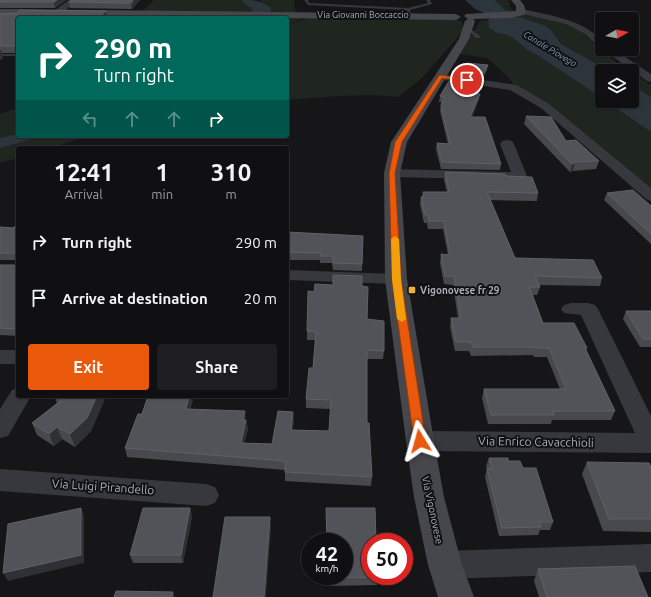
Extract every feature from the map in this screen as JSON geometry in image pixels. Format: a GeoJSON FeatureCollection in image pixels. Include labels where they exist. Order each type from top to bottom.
{"type":"FeatureCollection","features":[{"type":"Feature","properties":{"kind":"main road"},"geometry":{"type":"LineString","coordinates":[[470,21],[487,16],[510,15],[522,11],[520,5],[515,0]]}},
{"type":"Feature","properties":{"kind":"main road"},"geometry":{"type":"LineString","coordinates":[[0,12],[113,16]]}},
{"type":"Feature","properties":{"kind":"main road","name":"Via Giovanni Boccaccio"},"geometry":{"type":"LineString","coordinates":[[113,16],[409,12],[428,16],[455,14],[470,21]]}},
{"type":"Feature","properties":{"kind":"main road","name":"Via Vigonovese"},"geometry":{"type":"LineString","coordinates":[[456,597],[445,565],[429,496],[420,441],[396,279],[392,173],[399,142],[464,38],[470,21]]}},
{"type":"Feature","properties":{"kind":"street"},"geometry":{"type":"LineString","coordinates":[[57,13],[74,0]]}},
{"type":"Feature","properties":{"kind":"street"},"geometry":{"type":"LineString","coordinates":[[522,11],[569,22],[588,32],[595,38]]}},
{"type":"Feature","properties":{"kind":"street"},"geometry":{"type":"LineString","coordinates":[[617,56],[651,79]]}},
{"type":"Feature","properties":{"kind":"street"},"geometry":{"type":"LineString","coordinates":[[440,77],[513,87],[545,106],[651,196]]}},
{"type":"Feature","properties":{"kind":"street"},"geometry":{"type":"LineString","coordinates":[[392,173],[520,176],[507,144]]}},
{"type":"Feature","properties":{"kind":"street"},"geometry":{"type":"LineString","coordinates":[[289,276],[396,279]]}},
{"type":"Feature","properties":{"kind":"street","name":"Via Enrico Cavacchioli"},"geometry":{"type":"LineString","coordinates":[[420,441],[651,442],[588,309],[571,309]]}},
{"type":"Feature","properties":{"kind":"street"},"geometry":{"type":"LineString","coordinates":[[0,357],[16,357]]}},
{"type":"Feature","properties":{"kind":"street"},"geometry":{"type":"LineString","coordinates":[[0,429],[19,398]]}},
{"type":"Feature","properties":{"kind":"street","name":"Via Luigi Pirandello"},"geometry":{"type":"LineString","coordinates":[[0,480],[206,495]]}},
{"type":"Feature","properties":{"kind":"street"},"geometry":{"type":"LineString","coordinates":[[445,565],[651,558]]}},
{"type":"Feature","properties":{"kind":"lane"},"geometry":{"type":"LineString","coordinates":[[306,0],[308,4],[409,12],[427,6],[430,4],[428,0]]}},
{"type":"Feature","properties":{"kind":"lane"},"geometry":{"type":"LineString","coordinates":[[470,21],[477,37]]}},
{"type":"Feature","properties":{"kind":"lane"},"geometry":{"type":"LineString","coordinates":[[0,55],[16,55]]}},
{"type":"Feature","properties":{"kind":"shaded area"},"geometry":{"type":"Polygon","coordinates":[[[154,0],[241,0],[252,10],[250,16],[198,16],[205,13],[142,12],[154,0]]]}},
{"type":"Feature","properties":{"kind":"shaded area"},"geometry":{"type":"Polygon","coordinates":[[[260,0],[294,0],[296,15],[308,15],[289,25],[289,16],[267,16],[260,0]]]}},
{"type":"Feature","properties":{"kind":"shaded area"},"geometry":{"type":"Polygon","coordinates":[[[495,0],[508,0],[511,10],[566,22],[582,32],[595,45],[595,56],[608,56],[619,64],[597,64],[561,44],[552,31],[507,16],[495,0]]]}},
{"type":"Feature","properties":{"kind":"shaded area"},"geometry":{"type":"Polygon","coordinates":[[[308,17],[444,18],[462,21],[463,31],[423,77],[398,97],[356,95],[289,100],[289,25],[308,17]]]}},
{"type":"Feature","properties":{"kind":"shaded area"},"geometry":{"type":"Polygon","coordinates":[[[488,20],[489,28],[497,33],[508,35],[527,50],[595,93],[595,108],[616,108],[651,132],[651,199],[590,147],[515,87],[509,78],[487,58],[452,53],[474,32],[480,21],[488,20]]]}},
{"type":"Feature","properties":{"kind":"shaded area"},"geometry":{"type":"Polygon","coordinates":[[[639,77],[651,85],[651,97],[639,89],[639,77]]]}},
{"type":"Feature","properties":{"kind":"shaded area"},"geometry":{"type":"Polygon","coordinates":[[[16,109],[16,134],[0,138],[0,114],[16,109]]]}},
{"type":"Feature","properties":{"kind":"shaded area"},"geometry":{"type":"Polygon","coordinates":[[[37,138],[81,138],[57,146],[16,146],[16,159],[0,163],[0,148],[37,138]]]}},
{"type":"Feature","properties":{"kind":"water"},"geometry":{"type":"Polygon","coordinates":[[[241,0],[257,1],[264,3],[271,8],[269,16],[250,16],[252,10],[241,0]]]}},
{"type":"Feature","properties":{"kind":"water","name":"Canale Piovego"},"geometry":{"type":"Polygon","coordinates":[[[465,0],[495,0],[510,16],[522,18],[546,26],[552,31],[561,44],[597,64],[595,64],[595,93],[527,50],[508,35],[497,33],[489,28],[488,20],[491,18],[489,15],[475,9],[465,0]]]}},
{"type":"Feature","properties":{"kind":"water"},"geometry":{"type":"Polygon","coordinates":[[[639,89],[651,97],[651,132],[616,108],[639,108],[639,89]]]}},
{"type":"Feature","properties":{"kind":"water"},"geometry":{"type":"Polygon","coordinates":[[[16,134],[16,138],[37,138],[0,148],[0,138],[16,134]]]}},
{"type":"Feature","properties":{"kind":"building"},"geometry":{"type":"Polygon","coordinates":[[[0,0],[57,0],[54,2],[0,2],[0,0]]]}},
{"type":"Feature","properties":{"kind":"building"},"geometry":{"type":"Polygon","coordinates":[[[72,0],[133,0],[131,3],[69,2],[72,0]]]}},
{"type":"Feature","properties":{"kind":"building"},"geometry":{"type":"Polygon","coordinates":[[[19,10],[106,11],[100,16],[16,16],[16,46],[0,46],[0,14],[18,13],[19,10]]]}},
{"type":"Feature","properties":{"kind":"building"},"geometry":{"type":"Polygon","coordinates":[[[467,63],[488,65],[484,73],[462,70],[467,63]]]}},
{"type":"Feature","properties":{"kind":"building"},"geometry":{"type":"Polygon","coordinates":[[[457,78],[479,81],[473,93],[480,94],[470,117],[485,117],[501,164],[442,162],[437,143],[450,144],[441,105],[444,97],[440,96],[449,81],[455,81],[457,78]]]}},
{"type":"Feature","properties":{"kind":"building"},"geometry":{"type":"Polygon","coordinates":[[[526,116],[551,117],[566,141],[576,140],[599,161],[575,162],[572,164],[526,116]]]}},
{"type":"Feature","properties":{"kind":"building"},"geometry":{"type":"Polygon","coordinates":[[[445,172],[505,174],[506,176],[532,177],[538,193],[487,192],[515,258],[593,260],[602,278],[535,276],[540,287],[529,287],[543,323],[574,323],[587,348],[585,348],[615,411],[553,411],[554,415],[491,415],[484,389],[566,389],[549,348],[473,347],[471,342],[456,342],[451,318],[461,318],[454,276],[445,276],[441,254],[450,255],[444,221],[429,221],[428,215],[425,215],[421,197],[424,197],[423,192],[449,192],[445,172]]]}},
{"type":"Feature","properties":{"kind":"building"},"geometry":{"type":"Polygon","coordinates":[[[633,190],[651,206],[651,234],[607,193],[633,190]]]}},
{"type":"Feature","properties":{"kind":"building"},"geometry":{"type":"Polygon","coordinates":[[[16,225],[16,253],[0,253],[0,227],[13,228],[16,225]]]}},
{"type":"Feature","properties":{"kind":"building"},"geometry":{"type":"Polygon","coordinates":[[[289,232],[363,236],[362,264],[333,263],[333,256],[320,256],[321,253],[289,252],[289,232]]]}},
{"type":"Feature","properties":{"kind":"building"},"geometry":{"type":"Polygon","coordinates":[[[0,265],[16,265],[16,329],[0,328],[0,265]]]}},
{"type":"Feature","properties":{"kind":"building"},"geometry":{"type":"Polygon","coordinates":[[[333,275],[362,276],[362,286],[368,287],[367,319],[384,321],[384,351],[367,350],[367,423],[369,423],[372,477],[285,472],[285,461],[125,448],[138,414],[142,414],[147,398],[189,398],[186,409],[245,411],[243,420],[246,420],[241,443],[272,444],[278,411],[293,412],[291,430],[329,431],[331,400],[306,399],[309,368],[313,368],[316,332],[307,331],[308,291],[314,292],[315,284],[333,285],[333,275]]]}},
{"type":"Feature","properties":{"kind":"building"},"geometry":{"type":"Polygon","coordinates":[[[626,311],[651,311],[651,339],[643,339],[626,311]]]}},
{"type":"Feature","properties":{"kind":"building"},"geometry":{"type":"Polygon","coordinates":[[[64,398],[96,398],[87,418],[70,434],[57,427],[49,434],[32,423],[64,398]]]}},
{"type":"Feature","properties":{"kind":"building"},"geometry":{"type":"Polygon","coordinates":[[[489,458],[508,458],[508,461],[520,461],[523,468],[536,468],[553,522],[539,522],[541,527],[502,528],[487,469],[492,468],[489,458]]]}},
{"type":"Feature","properties":{"kind":"building"},"geometry":{"type":"Polygon","coordinates":[[[587,462],[649,463],[651,467],[651,519],[609,519],[587,462]]]}},
{"type":"Feature","properties":{"kind":"building"},"geometry":{"type":"Polygon","coordinates":[[[81,508],[81,555],[3,573],[8,524],[81,508]]]}},
{"type":"Feature","properties":{"kind":"building"},"geometry":{"type":"Polygon","coordinates":[[[143,508],[190,508],[181,555],[130,555],[143,508]]]}},
{"type":"Feature","properties":{"kind":"building"},"geometry":{"type":"Polygon","coordinates":[[[326,508],[375,508],[376,533],[361,533],[361,577],[353,578],[353,533],[327,533],[326,508]]]}},
{"type":"Feature","properties":{"kind":"building"},"geometry":{"type":"Polygon","coordinates":[[[225,517],[270,517],[264,597],[213,597],[225,517]]]}},
{"type":"Feature","properties":{"kind":"building"},"geometry":{"type":"Polygon","coordinates":[[[635,566],[648,597],[547,597],[538,569],[635,566]]]}},
{"type":"Feature","properties":{"kind":"building"},"geometry":{"type":"Polygon","coordinates":[[[116,591],[173,592],[172,597],[114,597],[116,591]]]}},
{"type":"Feature","properties":{"kind":"slow traffic"},"geometry":{"type":"LineString","coordinates":[[395,239],[396,279],[402,319]]}},
{"type":"Feature","properties":{"kind":"place","name":"Vigonovese fr 29"},"geometry":{"type":"Point","coordinates":[412,290]}},
{"type":"Feature","properties":{"kind":"route"},"geometry":{"type":"LineString","coordinates":[[420,441],[396,279],[392,173],[399,142],[440,77],[467,80]]}}]}
